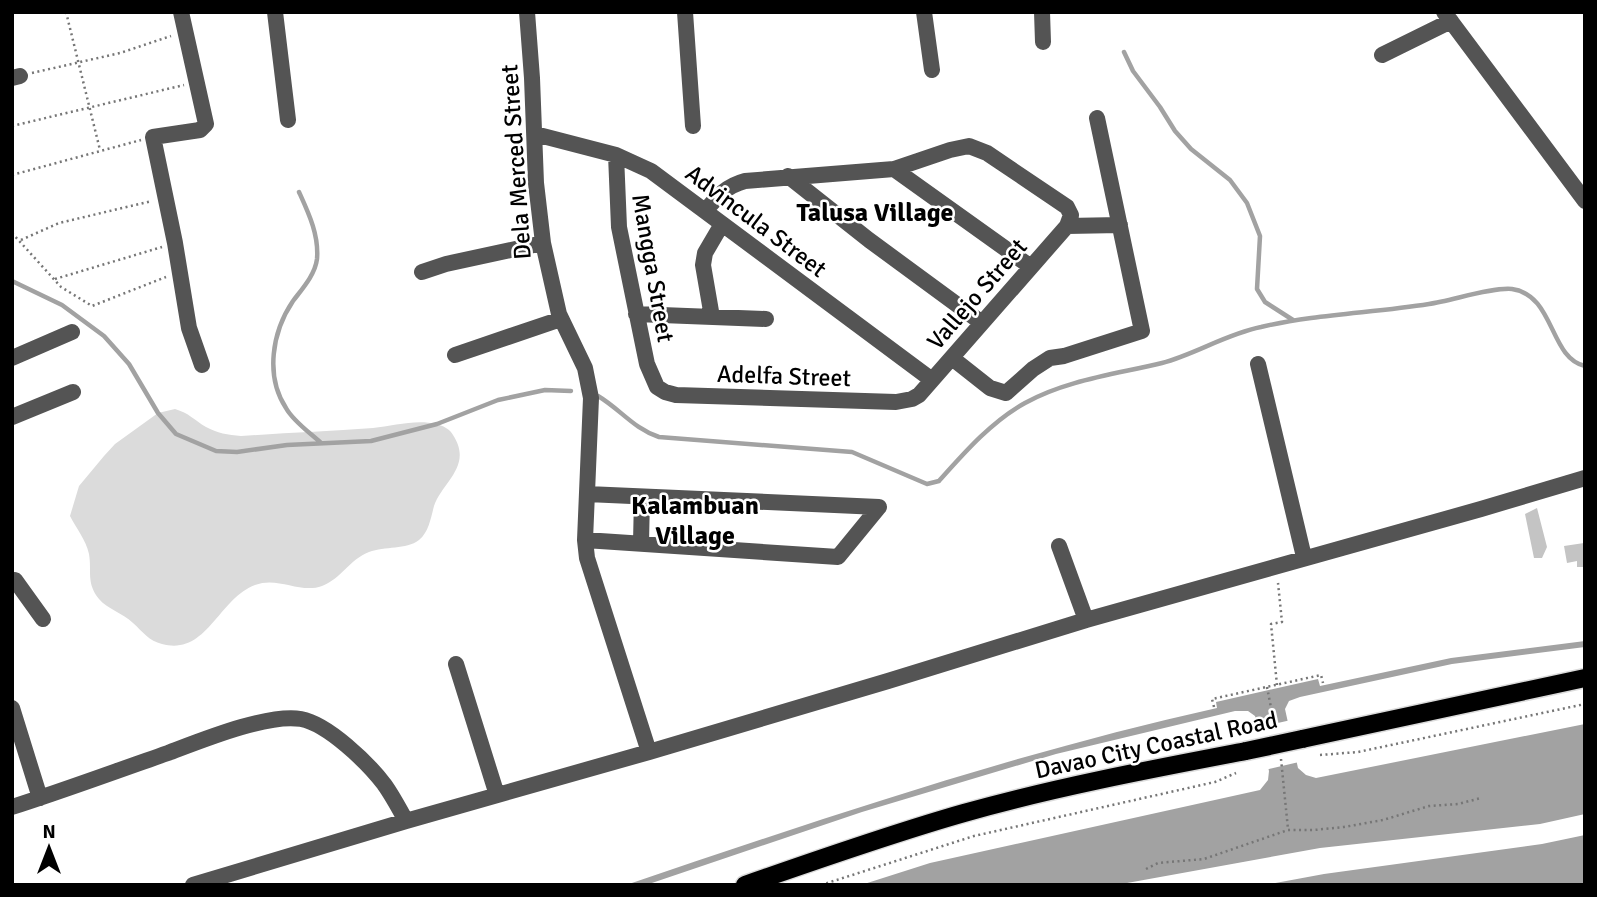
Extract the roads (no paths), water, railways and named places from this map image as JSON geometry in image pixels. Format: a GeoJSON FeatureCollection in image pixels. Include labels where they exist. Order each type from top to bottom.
{"type":"FeatureCollection","features":[{"type":"Feature","properties":{"kind":"main road","name":"Davao City Coastal Road"},"geometry":{"type":"LineString","coordinates":[[745,885],[967,812],[1585,678]]}},
{"type":"Feature","properties":{"kind":"street"},"geometry":{"type":"LineString","coordinates":[[181,12],[206,119],[204,128],[153,137],[189,328],[202,365]]}},
{"type":"Feature","properties":{"kind":"street"},"geometry":{"type":"LineString","coordinates":[[275,12],[288,120]]}},
{"type":"Feature","properties":{"kind":"street","name":"Dela Merced Street"},"geometry":{"type":"LineString","coordinates":[[527,12],[538,214],[548,273],[561,319],[580,354],[589,382],[592,416],[585,540],[591,572],[649,752]]}},
{"type":"Feature","properties":{"kind":"street"},"geometry":{"type":"LineString","coordinates":[[685,12],[694,126]]}},
{"type":"Feature","properties":{"kind":"street"},"geometry":{"type":"LineString","coordinates":[[924,12],[932,70]]}},
{"type":"Feature","properties":{"kind":"street"},"geometry":{"type":"LineString","coordinates":[[1042,12],[1043,42]]}},
{"type":"Feature","properties":{"kind":"street"},"geometry":{"type":"LineString","coordinates":[[1382,55],[1447,16],[1585,201]]}},
{"type":"Feature","properties":{"kind":"street"},"geometry":{"type":"LineString","coordinates":[[952,358],[990,388],[1006,393],[1050,358],[1065,356],[1142,331],[1097,118]]}},
{"type":"Feature","properties":{"kind":"street","name":"Advincula Street"},"geometry":{"type":"LineString","coordinates":[[535,135],[616,155],[651,171],[932,380]]}},
{"type":"Feature","properties":{"kind":"street"},"geometry":{"type":"LineString","coordinates":[[705,211],[733,184],[788,176],[894,169],[960,147],[977,148],[1067,207],[1069,220],[1119,225]]}},
{"type":"Feature","properties":{"kind":"street","name":"Mangga Street"},"geometry":{"type":"LineString","coordinates":[[616,155],[619,228],[647,364],[657,387]]}},
{"type":"Feature","properties":{"kind":"street"},"geometry":{"type":"LineString","coordinates":[[894,169],[1031,267]]}},
{"type":"Feature","properties":{"kind":"street"},"geometry":{"type":"LineString","coordinates":[[788,176],[982,323]]}},
{"type":"Feature","properties":{"kind":"street","name":"Vallejo Street"},"geometry":{"type":"LineString","coordinates":[[912,400],[952,358],[1069,220]]}},
{"type":"Feature","properties":{"kind":"street"},"geometry":{"type":"LineString","coordinates":[[712,317],[703,265],[705,253],[722,224]]}},
{"type":"Feature","properties":{"kind":"street"},"geometry":{"type":"LineString","coordinates":[[422,272],[446,264],[543,243]]}},
{"type":"Feature","properties":{"kind":"street"},"geometry":{"type":"LineString","coordinates":[[636,314],[766,319]]}},
{"type":"Feature","properties":{"kind":"street"},"geometry":{"type":"LineString","coordinates":[[455,355],[561,319]]}},
{"type":"Feature","properties":{"kind":"street"},"geometry":{"type":"LineString","coordinates":[[12,358],[72,332]]}},
{"type":"Feature","properties":{"kind":"street"},"geometry":{"type":"LineString","coordinates":[[1258,364],[1304,557]]}},
{"type":"Feature","properties":{"kind":"street","name":"Adelfa Street"},"geometry":{"type":"LineString","coordinates":[[657,387],[676,395],[896,402],[912,400]]}},
{"type":"Feature","properties":{"kind":"street"},"geometry":{"type":"LineString","coordinates":[[12,417],[73,392]]}},
{"type":"Feature","properties":{"kind":"street"},"geometry":{"type":"LineString","coordinates":[[193,885],[649,752],[1086,620],[1585,478]]}},
{"type":"Feature","properties":{"kind":"street"},"geometry":{"type":"LineString","coordinates":[[585,540],[838,557],[878,507],[587,494]]}},
{"type":"Feature","properties":{"kind":"street"},"geometry":{"type":"LineString","coordinates":[[641,544],[642,496]]}},
{"type":"Feature","properties":{"kind":"street"},"geometry":{"type":"LineString","coordinates":[[1059,546],[1086,620]]}},
{"type":"Feature","properties":{"kind":"street"},"geometry":{"type":"LineString","coordinates":[[12,582],[15,580],[43,619]]}},
{"type":"Feature","properties":{"kind":"street"},"geometry":{"type":"LineString","coordinates":[[456,664],[497,795]]}},
{"type":"Feature","properties":{"kind":"street"},"geometry":{"type":"LineString","coordinates":[[12,708],[40,798]]}},
{"type":"Feature","properties":{"kind":"street"},"geometry":{"type":"LineString","coordinates":[[12,807],[209,738],[261,724],[301,719],[315,724],[343,743],[374,773],[384,784],[405,821]]}},
{"type":"Feature","properties":{"kind":"waterway"},"geometry":{"type":"LineString","coordinates":[[1124,52],[1133,71],[1175,131],[1191,149],[1230,180],[1247,203],[1260,236],[1257,289],[1265,302],[1293,320]]}},
{"type":"Feature","properties":{"kind":"waterway"},"geometry":{"type":"LineString","coordinates":[[299,192],[315,233],[317,259],[311,276],[293,301],[280,326],[273,368],[279,395],[289,413],[320,442]]}},
{"type":"Feature","properties":{"kind":"waterway"},"geometry":{"type":"LineString","coordinates":[[12,281],[62,305],[104,336],[129,364],[158,413],[176,434],[216,451],[237,452],[287,445],[371,441],[437,424],[498,400],[545,390],[571,391]]}},
{"type":"Feature","properties":{"kind":"waterway"},"geometry":{"type":"LineString","coordinates":[[598,396],[642,429],[659,437],[852,452],[927,484],[939,481],[979,438],[1001,419],[1041,395],[1074,383],[1162,363],[1236,334],[1282,323],[1429,304],[1494,290],[1512,289],[1526,294],[1536,302],[1564,351],[1573,361],[1585,366]]}},
{"type":"Feature","properties":{"kind":"district","name":"Talusa Village"},"geometry":{"type":"Point","coordinates":[875,213]}},
{"type":"Feature","properties":{"kind":"district","name":"Kalambuan Village"},"geometry":{"type":"Point","coordinates":[695,521]}}]}
